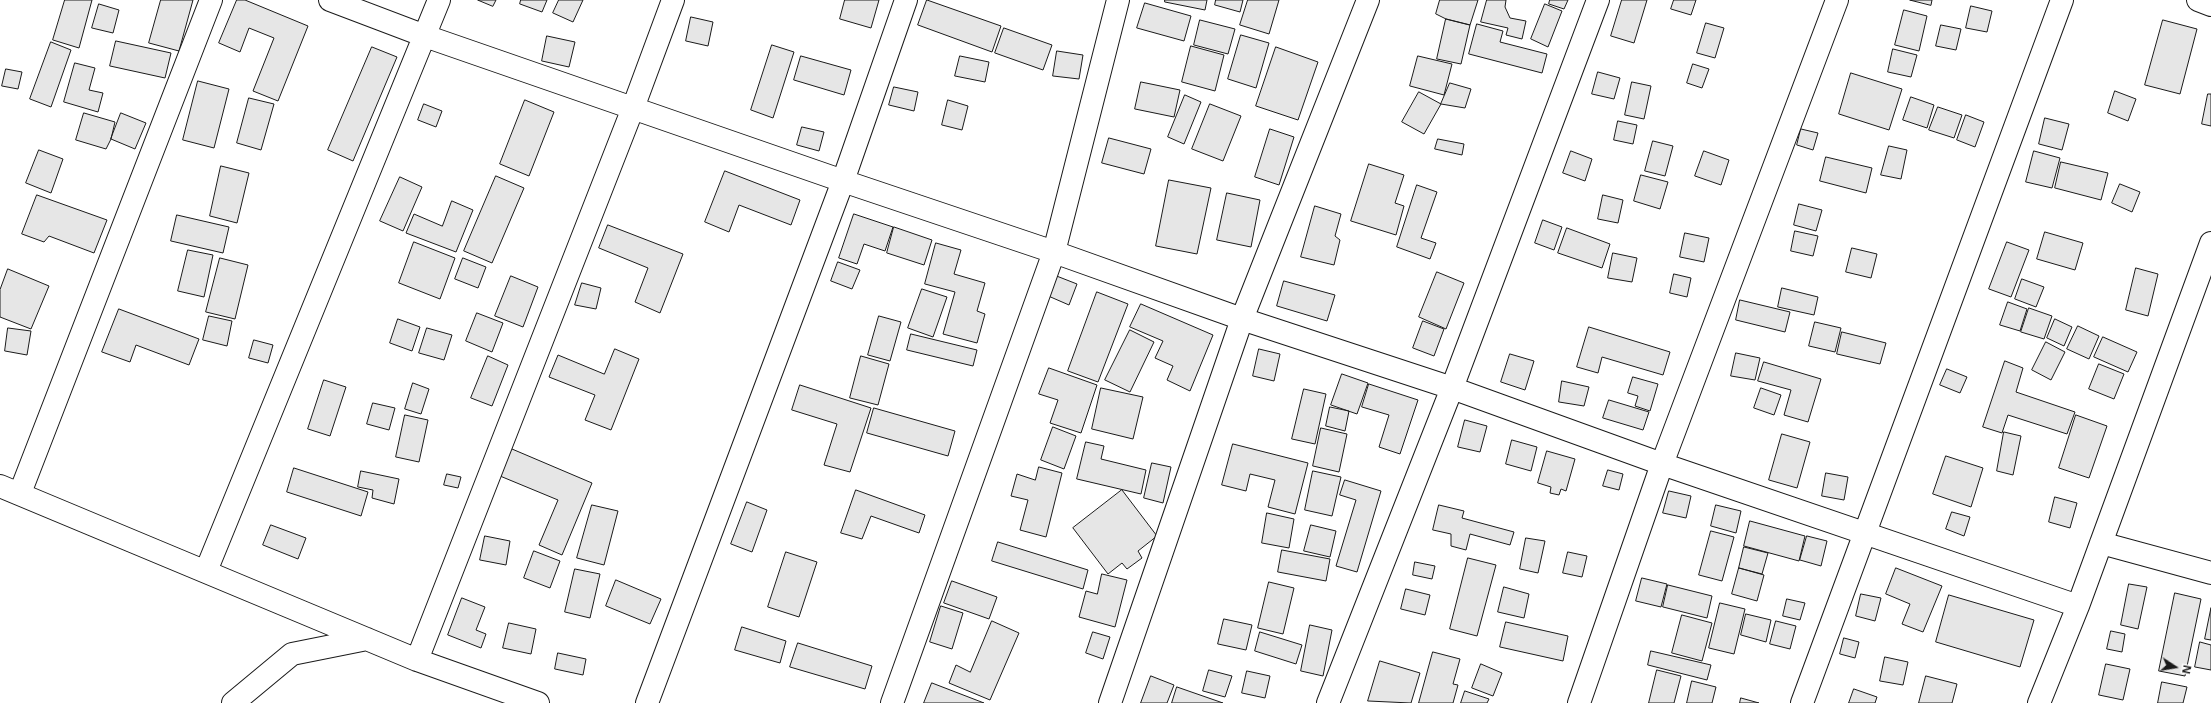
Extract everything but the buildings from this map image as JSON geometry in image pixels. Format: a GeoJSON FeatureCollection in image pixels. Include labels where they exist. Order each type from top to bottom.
{"type":"FeatureCollection","features":[{"type":"Feature","properties":{"kind":"street"},"geometry":{"type":"LineString","coordinates":[[20,493],[211,0]]}},
{"type":"Feature","properties":{"kind":"street"},"geometry":{"type":"LineString","coordinates":[[330,0],[425,36],[843,181],[1054,252],[1242,319],[1452,388],[1662,464],[2078,606]]}},
{"type":"Feature","properties":{"kind":"street"},"geometry":{"type":"LineString","coordinates":[[206,571],[439,0]]}},
{"type":"Feature","properties":{"kind":"street"},"geometry":{"type":"LineString","coordinates":[[417,660],[633,108],[673,0]]}},
{"type":"Feature","properties":{"kind":"street"},"geometry":{"type":"LineString","coordinates":[[647,703],[843,181],[906,0]]}},
{"type":"Feature","properties":{"kind":"street"},"geometry":{"type":"LineString","coordinates":[[892,703],[1054,252],[1118,0]]}},
{"type":"Feature","properties":{"kind":"street"},"geometry":{"type":"LineString","coordinates":[[1110,703],[1242,319],[1368,0]]}},
{"type":"Feature","properties":{"kind":"street"},"geometry":{"type":"LineString","coordinates":[[1328,703],[1452,388],[1598,0]]}},
{"type":"Feature","properties":{"kind":"street"},"geometry":{"type":"LineString","coordinates":[[1579,703],[1662,464],[1837,0]]}},
{"type":"Feature","properties":{"kind":"street"},"geometry":{"type":"LineString","coordinates":[[1802,703],[1867,533],[2062,0]]}},
{"type":"Feature","properties":{"kind":"street"},"geometry":{"type":"LineString","coordinates":[[2198,0],[2211,5]]}},
{"type":"Feature","properties":{"kind":"street"},"geometry":{"type":"LineString","coordinates":[[2039,703],[2078,606],[2211,244]]}},
{"type":"Feature","properties":{"kind":"street"},"geometry":{"type":"LineString","coordinates":[[0,486],[20,493],[417,660],[538,703]]}},
{"type":"Feature","properties":{"kind":"street"},"geometry":{"type":"LineString","coordinates":[[2101,543],[2211,573]]}},
{"type":"Feature","properties":{"kind":"street"},"geometry":{"type":"LineString","coordinates":[[233,703],[292,654],[367,639]]}}]}
